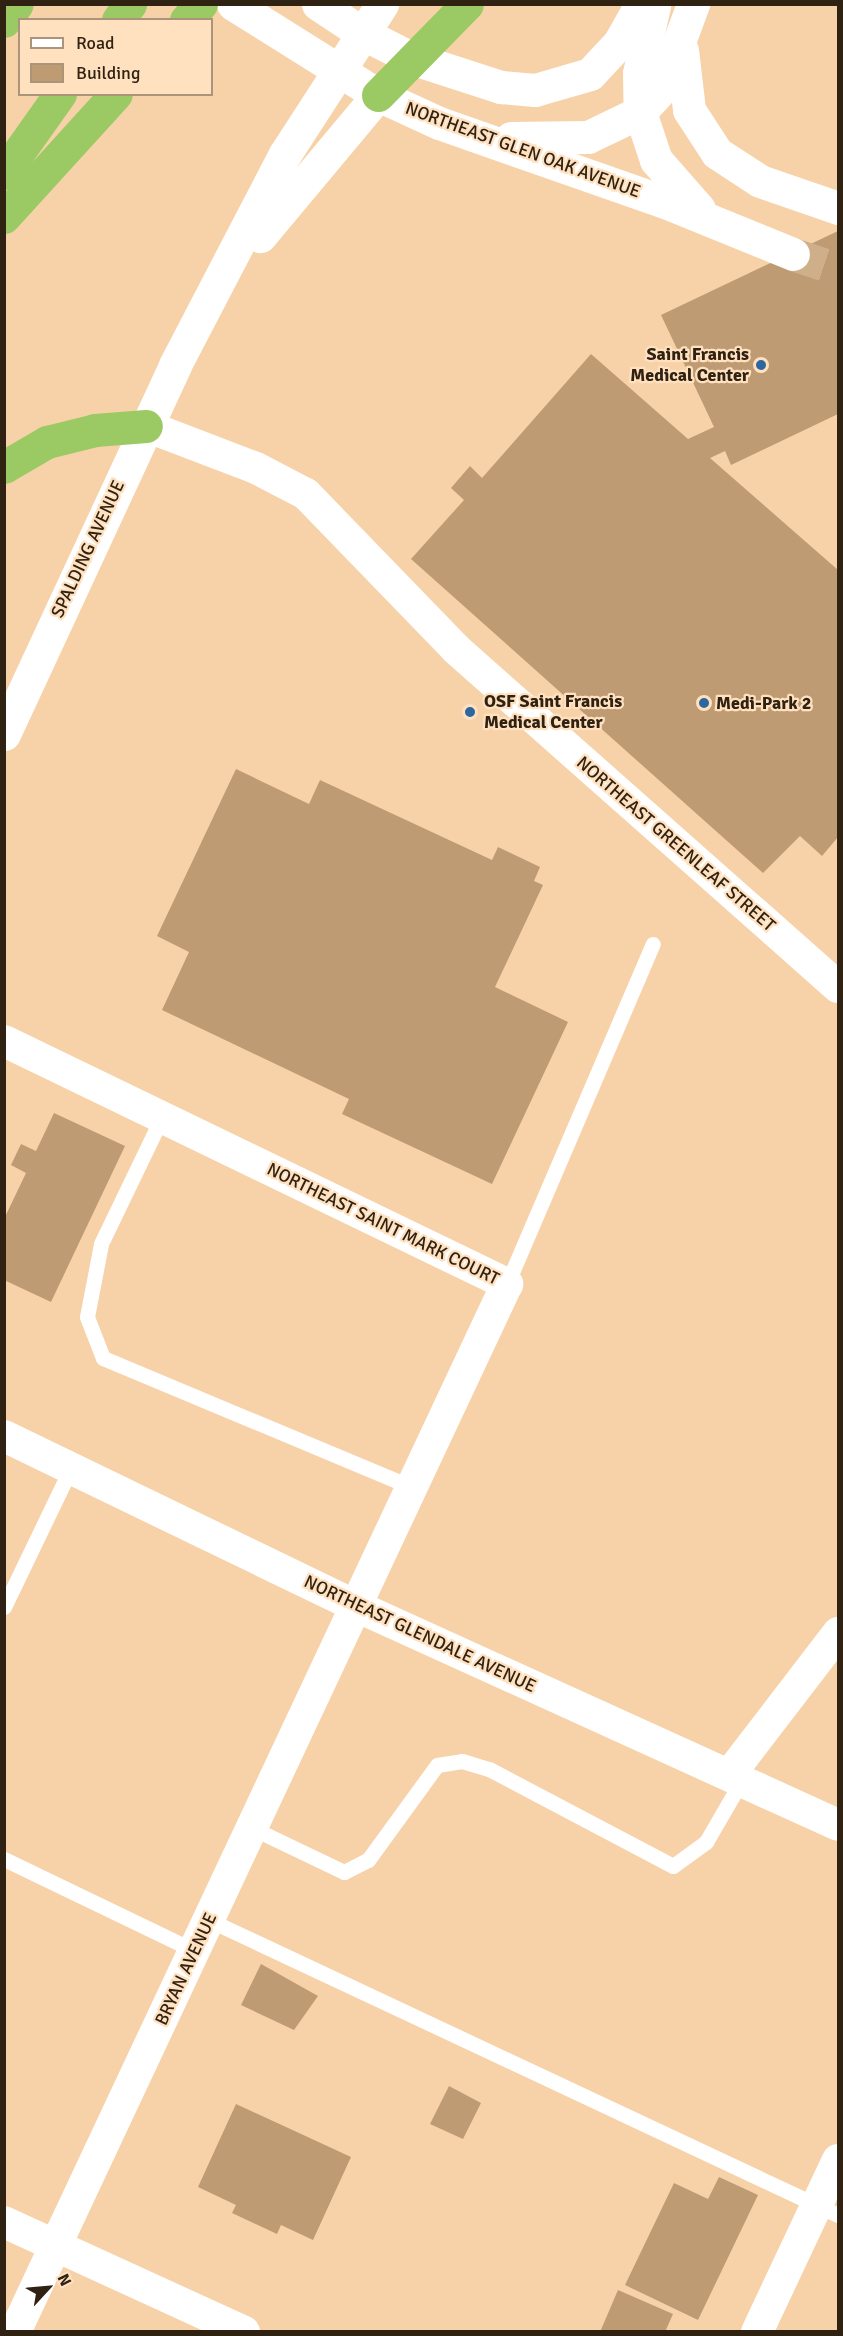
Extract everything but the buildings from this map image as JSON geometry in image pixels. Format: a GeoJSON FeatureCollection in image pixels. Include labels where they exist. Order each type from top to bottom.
{"type":"FeatureCollection","features":[{"type":"Feature","properties":{"kind":"highway"},"geometry":{"type":"LineString","coordinates":[[4,21],[17,4]]}},
{"type":"Feature","properties":{"kind":"highway"},"geometry":{"type":"LineString","coordinates":[[120,18],[130,4]]}},
{"type":"Feature","properties":{"kind":"highway"},"geometry":{"type":"LineString","coordinates":[[378,95],[411,58],[467,4]]}},
{"type":"Feature","properties":{"kind":"highway"},"geometry":{"type":"LineString","coordinates":[[4,173],[59,96]]}},
{"type":"Feature","properties":{"kind":"highway"},"geometry":{"type":"LineString","coordinates":[[4,217],[114,96]]}},
{"type":"Feature","properties":{"kind":"highway"},"geometry":{"type":"LineString","coordinates":[[4,467],[47,442],[95,430],[146,426]]}},
{"type":"Feature","properties":{"kind":"street","name":"NORTHEAST GLEN OAK AVENUE"},"geometry":{"type":"LineString","coordinates":[[233,4],[336,72],[378,95],[439,123],[665,202],[786,251],[714,220],[685,197],[656,160],[640,112]]}},
{"type":"Feature","properties":{"kind":"street"},"geometry":{"type":"LineString","coordinates":[[318,4],[362,33],[411,58],[501,87],[552,89],[590,74],[619,43],[641,4]]}},
{"type":"Feature","properties":{"kind":"street","name":"SPALDING AVENUE"},"geometry":{"type":"LineString","coordinates":[[4,734],[175,365],[285,154],[381,4]]}},
{"type":"Feature","properties":{"kind":"street"},"geometry":{"type":"LineString","coordinates":[[640,112],[639,73],[654,4]]}},
{"type":"Feature","properties":{"kind":"street"},"geometry":{"type":"LineString","coordinates":[[439,123],[510,138],[565,141],[606,132],[640,112],[662,88],[690,15]]}},
{"type":"Feature","properties":{"kind":"street"},"geometry":{"type":"LineString","coordinates":[[690,15],[682,83],[708,144],[747,174],[838,208]]}},
{"type":"Feature","properties":{"kind":"street","name":"SPALDING AVENUE"},"geometry":{"type":"LineString","coordinates":[[175,365],[274,217],[378,95]]}},
{"type":"Feature","properties":{"kind":"street","name":"NORTHEAST GREENLEAF STREET"},"geometry":{"type":"LineString","coordinates":[[146,426],[256,468],[306,494],[456,650],[838,987]]}},
{"type":"Feature","properties":{"kind":"street","name":"NORTHEAST SAINT MARK COURT"},"geometry":{"type":"LineString","coordinates":[[4,1041],[507,1284],[356,1606]]}},
{"type":"Feature","properties":{"kind":"street","name":"NORTHEAST GLENDALE AVENUE"},"geometry":{"type":"LineString","coordinates":[[4,1436],[356,1606],[838,1825]]}},
{"type":"Feature","properties":{"kind":"street","name":"BRYAN AVENUE"},"geometry":{"type":"LineString","coordinates":[[15,2331],[58,2245],[356,1606]]}},
{"type":"Feature","properties":{"kind":"street"},"geometry":{"type":"LineString","coordinates":[[736,1777],[838,1633]]}},
{"type":"Feature","properties":{"kind":"street"},"geometry":{"type":"LineString","coordinates":[[758,2331],[828,2210],[838,2160]]}},
{"type":"Feature","properties":{"kind":"street"},"geometry":{"type":"LineString","coordinates":[[4,2222],[244,2331]]}},
{"type":"Feature","properties":{"kind":"lane"},"geometry":{"type":"LineString","coordinates":[[507,1284],[653,944]]}},
{"type":"Feature","properties":{"kind":"lane"},"geometry":{"type":"LineString","coordinates":[[162,1117],[101,1244],[87,1317],[103,1358],[412,1487]]}},
{"type":"Feature","properties":{"kind":"lane"},"geometry":{"type":"LineString","coordinates":[[4,1607],[71,1468]]}},
{"type":"Feature","properties":{"kind":"lane"},"geometry":{"type":"LineString","coordinates":[[252,1828],[344,1872],[368,1860],[437,1765],[462,1761],[489,1768],[673,1866],[706,1842],[736,1777]]}},
{"type":"Feature","properties":{"kind":"lane"},"geometry":{"type":"LineString","coordinates":[[4,1859],[195,1951]]}},
{"type":"Feature","properties":{"kind":"lane"},"geometry":{"type":"LineString","coordinates":[[209,1920],[828,2210]]}},
{"type":"Feature","properties":{"kind":"tunnel"},"geometry":{"type":"LineString","coordinates":[[793,254],[838,269]]}},
{"type":"Feature","properties":{"kind":"place","name":"Saint Francis Medical Center"},"geometry":{"type":"Point","coordinates":[761,365]}},
{"type":"Feature","properties":{"kind":"place","name":"Medi-Park 2"},"geometry":{"type":"Point","coordinates":[704,703]}},
{"type":"Feature","properties":{"kind":"place","name":"OSF Saint Francis Medical Center"},"geometry":{"type":"Point","coordinates":[470,712]}}]}
